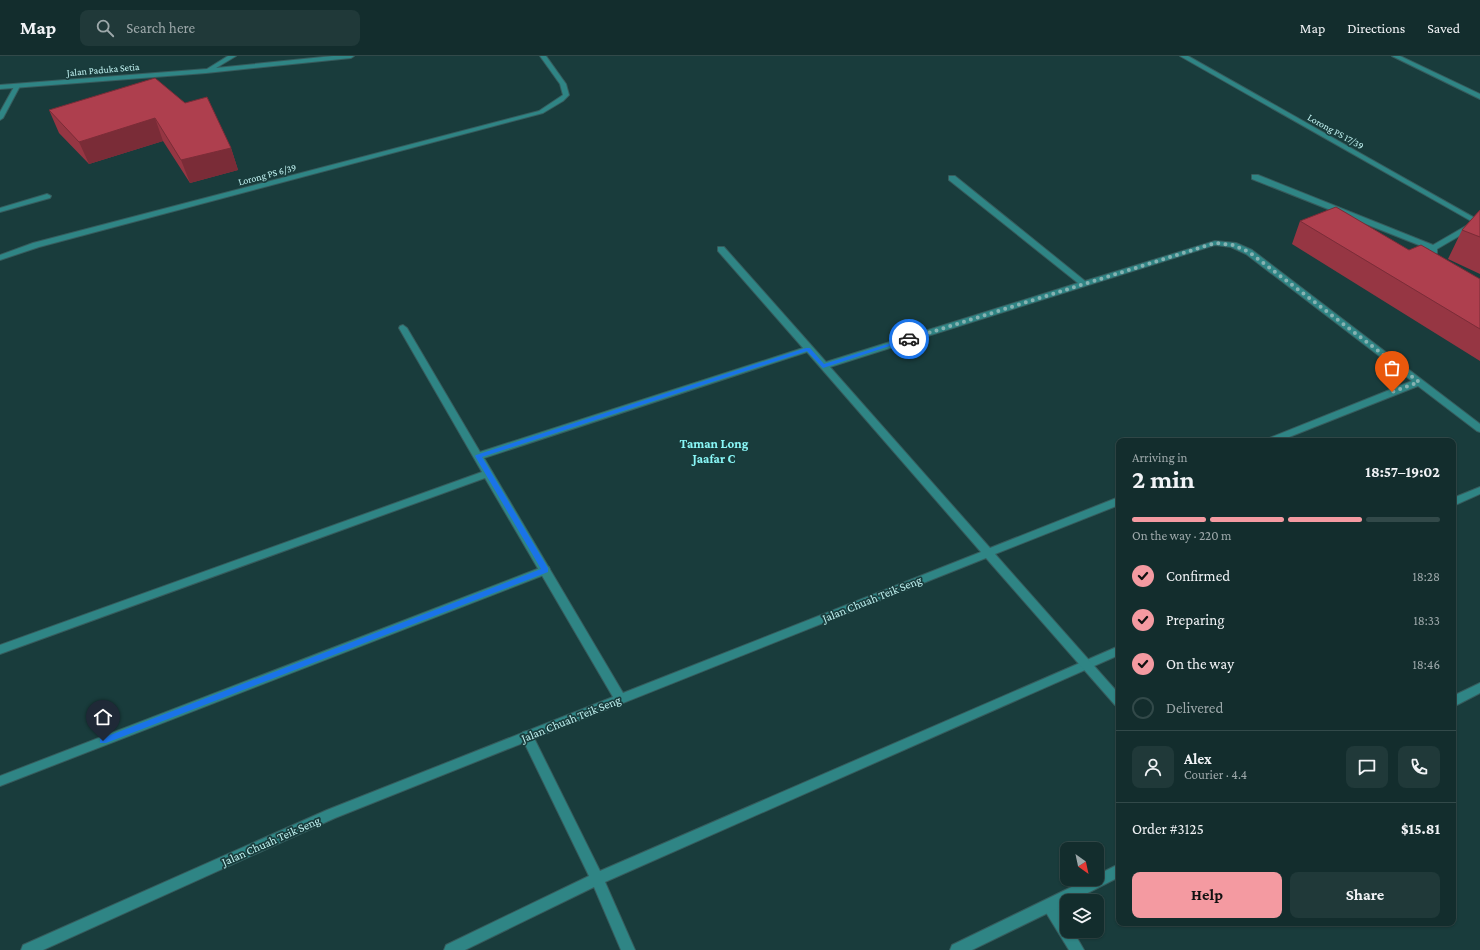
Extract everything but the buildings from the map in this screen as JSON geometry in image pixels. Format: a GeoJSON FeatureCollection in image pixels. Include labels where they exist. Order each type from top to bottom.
{"type":"FeatureCollection","features":[{"type":"Feature","properties":{"kind":"street"},"geometry":{"type":"LineString","coordinates":[[206,71],[233,56]]}},
{"type":"Feature","properties":{"kind":"street","name":"Jalan Paduka Setia"},"geometry":{"type":"LineString","coordinates":[[0,87],[206,71],[351,56]]}},
{"type":"Feature","properties":{"kind":"street","name":"Lorong PS 6/39"},"geometry":{"type":"LineString","coordinates":[[0,258],[58,239],[541,112],[561,100],[566,95],[563,84],[543,56]]}},
{"type":"Feature","properties":{"kind":"street","name":"Lorong PS 17/39"},"geometry":{"type":"LineString","coordinates":[[1183,56],[1479,223]]}},
{"type":"Feature","properties":{"kind":"street"},"geometry":{"type":"LineString","coordinates":[[1395,56],[1480,97]]}},
{"type":"Feature","properties":{"kind":"street"},"geometry":{"type":"LineString","coordinates":[[0,118],[17,86]]}},
{"type":"Feature","properties":{"kind":"street"},"geometry":{"type":"LineString","coordinates":[[1255,177],[1433,248]]}},
{"type":"Feature","properties":{"kind":"street"},"geometry":{"type":"LineString","coordinates":[[952,178],[1084,284]]}},
{"type":"Feature","properties":{"kind":"street"},"geometry":{"type":"LineString","coordinates":[[0,210],[47,196]]}},
{"type":"Feature","properties":{"kind":"street"},"geometry":{"type":"LineString","coordinates":[[1433,248],[1479,223]]}},
{"type":"Feature","properties":{"kind":"street"},"geometry":{"type":"LineString","coordinates":[[823,366],[1215,243],[1233,245],[1249,252],[1480,429]]}},
{"type":"Feature","properties":{"kind":"street"},"geometry":{"type":"LineString","coordinates":[[1433,248],[1433,253],[1438,258]]}},
{"type":"Feature","properties":{"kind":"street"},"geometry":{"type":"LineString","coordinates":[[721,249],[1116,699]]}},
{"type":"Feature","properties":{"kind":"street"},"geometry":{"type":"LineString","coordinates":[[403,328],[620,699]]}},
{"type":"Feature","properties":{"kind":"street"},"geometry":{"type":"LineString","coordinates":[[478,456],[808,349]]}},
{"type":"Feature","properties":{"kind":"street"},"geometry":{"type":"LineString","coordinates":[[1278,438],[1419,382]]}},
{"type":"Feature","properties":{"kind":"street"},"geometry":{"type":"LineString","coordinates":[[0,650],[488,473]]}},
{"type":"Feature","properties":{"kind":"street"},"geometry":{"type":"LineString","coordinates":[[1456,501],[1480,490]]}},
{"type":"Feature","properties":{"kind":"street","name":"Jalan Chuah Teik Seng"},"geometry":{"type":"LineString","coordinates":[[28,950],[331,814],[1116,502]]}},
{"type":"Feature","properties":{"kind":"street"},"geometry":{"type":"LineString","coordinates":[[0,781],[545,570]]}},
{"type":"Feature","properties":{"kind":"street"},"geometry":{"type":"LineString","coordinates":[[451,950],[598,879],[1116,651]]}},
{"type":"Feature","properties":{"kind":"street"},"geometry":{"type":"LineString","coordinates":[[1456,700],[1480,688]]}},
{"type":"Feature","properties":{"kind":"street"},"geometry":{"type":"LineString","coordinates":[[527,736],[598,879],[628,950]]}},
{"type":"Feature","properties":{"kind":"street"},"geometry":{"type":"LineString","coordinates":[[957,950],[1116,872]]}},
{"type":"Feature","properties":{"kind":"street"},"geometry":{"type":"LineString","coordinates":[[1048,906],[1077,950]]}},
{"type":"Feature","properties":{"kind":"way so far"},"geometry":{"type":"LineString","coordinates":[[909,339],[1215,243],[1233,245],[1249,252],[1419,382],[1392,392]]}},
{"type":"Feature","properties":{"kind":"district","name":"Taman Long Jaafar C"},"geometry":{"type":"Point","coordinates":[714,450]}},
{"type":"Feature","properties":{"kind":"route"},"geometry":{"type":"LineString","coordinates":[[103,741],[545,570],[478,456],[808,349],[823,366],[909,339]]}}]}
